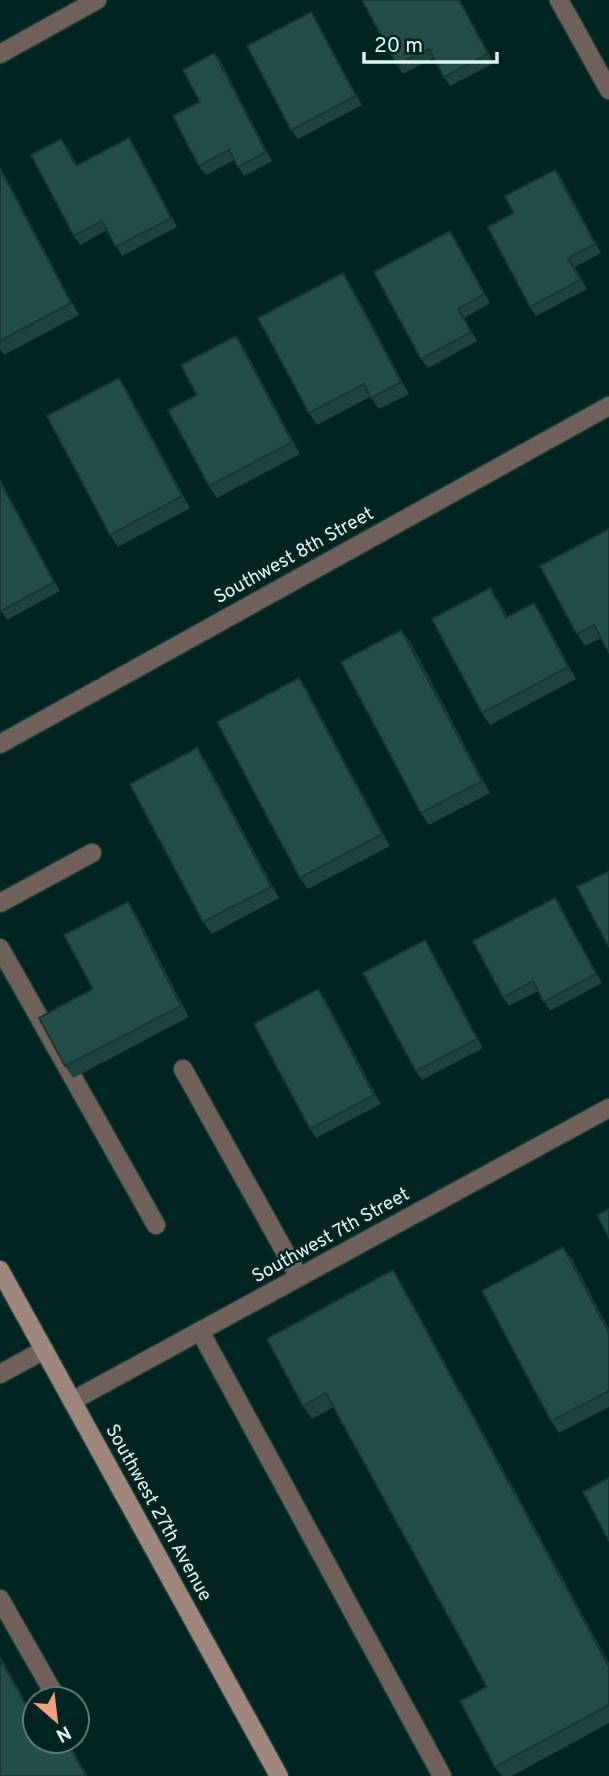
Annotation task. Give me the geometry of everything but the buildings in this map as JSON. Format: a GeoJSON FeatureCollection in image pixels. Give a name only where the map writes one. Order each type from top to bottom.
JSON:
{"type":"FeatureCollection","features":[{"type":"Feature","properties":{"kind":"street"},"geometry":{"type":"LineString","coordinates":[[0,54],[97,0]]}},
{"type":"Feature","properties":{"kind":"street"},"geometry":{"type":"LineString","coordinates":[[559,0],[609,90]]}},
{"type":"Feature","properties":{"kind":"street","name":"Southwest 8th Street"},"geometry":{"type":"LineString","coordinates":[[0,744],[609,406]]}},
{"type":"Feature","properties":{"kind":"street"},"geometry":{"type":"LineString","coordinates":[[0,904],[92,853]]}},
{"type":"Feature","properties":{"kind":"street"},"geometry":{"type":"LineString","coordinates":[[0,948],[156,1225]]}},
{"type":"Feature","properties":{"kind":"street"},"geometry":{"type":"LineString","coordinates":[[183,1069],[299,1277]]}},
{"type":"Feature","properties":{"kind":"street","name":"Southwest 7th Street"},"geometry":{"type":"LineString","coordinates":[[72,1401],[609,1108]]}},
{"type":"Feature","properties":{"kind":"street","name":"Southwest 27th Avenue"},"geometry":{"type":"LineString","coordinates":[[0,1270],[279,1776]]}},
{"type":"Feature","properties":{"kind":"street"},"geometry":{"type":"LineString","coordinates":[[200,1331],[442,1776]]}},
{"type":"Feature","properties":{"kind":"street"},"geometry":{"type":"LineString","coordinates":[[0,1374],[44,1350]]}},
{"type":"Feature","properties":{"kind":"street"},"geometry":{"type":"LineString","coordinates":[[0,1599],[49,1685]]}}]}
